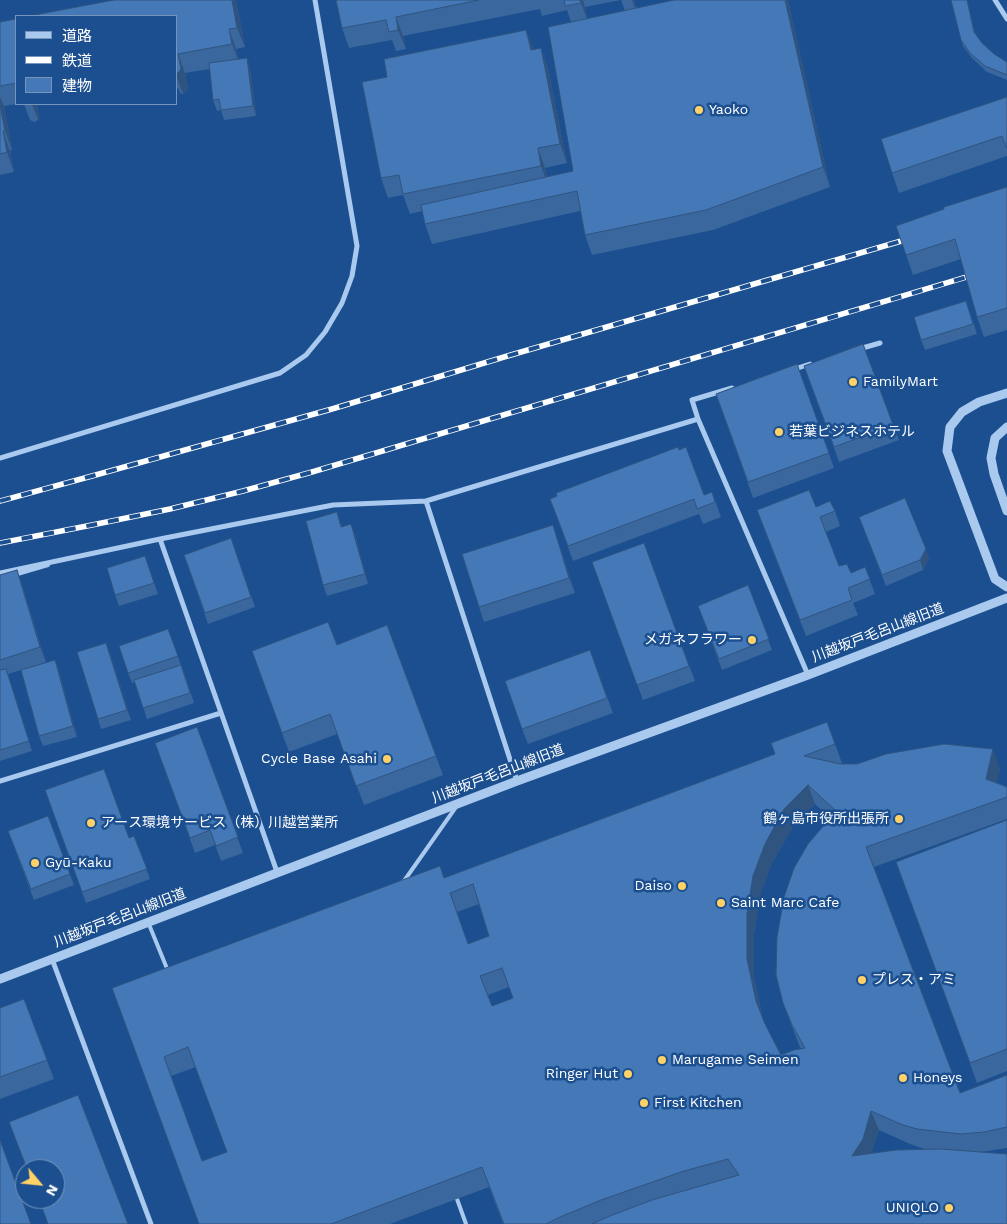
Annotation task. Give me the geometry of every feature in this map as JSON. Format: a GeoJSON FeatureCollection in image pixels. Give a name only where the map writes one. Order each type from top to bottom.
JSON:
{"type":"FeatureCollection","features":[{"type":"Feature","properties":{"kind":"street"},"geometry":{"type":"LineString","coordinates":[[0,458],[280,373],[306,355],[325,332],[342,303],[352,276],[357,246],[315,0]]}},
{"type":"Feature","properties":{"kind":"street"},"geometry":{"type":"LineString","coordinates":[[995,0],[1007,19]]}},
{"type":"Feature","properties":{"kind":"street"},"geometry":{"type":"LineString","coordinates":[[852,351],[880,343]]}},
{"type":"Feature","properties":{"kind":"street"},"geometry":{"type":"LineString","coordinates":[[786,372],[814,363]]}},
{"type":"Feature","properties":{"kind":"street"},"geometry":{"type":"LineString","coordinates":[[739,386],[692,400],[698,419],[808,675]]}},
{"type":"Feature","properties":{"kind":"street"},"geometry":{"type":"LineString","coordinates":[[1007,393],[979,402],[962,412],[950,427],[947,451],[995,579],[1007,587]]}},
{"type":"Feature","properties":{"kind":"street"},"geometry":{"type":"LineString","coordinates":[[0,573],[333,505],[426,501],[698,419]]}},
{"type":"Feature","properties":{"kind":"street"},"geometry":{"type":"LineString","coordinates":[[1007,427],[995,438],[991,458],[994,474],[1007,511]]}},
{"type":"Feature","properties":{"kind":"street"},"geometry":{"type":"LineString","coordinates":[[426,501],[516,781]]}},
{"type":"Feature","properties":{"kind":"street"},"geometry":{"type":"LineString","coordinates":[[160,539],[277,872]]}},
{"type":"Feature","properties":{"kind":"street","name":"川越坂戸毛呂山線旧道"},"geometry":{"type":"LineString","coordinates":[[0,979],[516,781],[808,675],[1007,598]]}},
{"type":"Feature","properties":{"kind":"street"},"geometry":{"type":"LineString","coordinates":[[0,781],[221,713]]}},
{"type":"Feature","properties":{"kind":"street"},"geometry":{"type":"LineString","coordinates":[[52,960],[151,1224]]}},
{"type":"Feature","properties":{"kind":"lane"},"geometry":{"type":"LineString","coordinates":[[9,576],[78,557]]}},
{"type":"Feature","properties":{"kind":"lane"},"geometry":{"type":"LineString","coordinates":[[395,884],[404,881],[459,803]]}},
{"type":"Feature","properties":{"kind":"lane"},"geometry":{"type":"LineString","coordinates":[[148,922],[171,979]]}},
{"type":"Feature","properties":{"kind":"lane"},"geometry":{"type":"LineString","coordinates":[[457,1199],[466,1224]]}},
{"type":"Feature","properties":{"kind":"building"},"geometry":{"type":"Polygon","coordinates":[[[114,0],[232,0],[237,28],[229,29],[232,44],[178,54],[178,15],[34,15],[114,0]]]}},
{"type":"Feature","properties":{"kind":"building"},"geometry":{"type":"Polygon","coordinates":[[[336,0],[479,0],[396,17],[398,30],[389,32],[386,20],[342,28],[336,0]]]}},
{"type":"Feature","properties":{"kind":"building"},"geometry":{"type":"Polygon","coordinates":[[[564,0],[580,0],[581,3],[565,6],[564,0]]]}},
{"type":"Feature","properties":{"kind":"building"},"geometry":{"type":"Polygon","coordinates":[[[674,0],[785,0],[823,167],[706,210],[585,235],[577,191],[425,224],[421,205],[573,171],[548,27],[674,0]]]}},
{"type":"Feature","properties":{"kind":"building"},"geometry":{"type":"Polygon","coordinates":[[[951,0],[967,0],[974,32],[994,54],[1007,62],[1007,75],[985,66],[970,53],[961,40],[951,0]]]}},
{"type":"Feature","properties":{"kind":"building"},"geometry":{"type":"Polygon","coordinates":[[[15,19],[15,83],[0,86],[0,22],[15,19]]]}},
{"type":"Feature","properties":{"kind":"building"},"geometry":{"type":"Polygon","coordinates":[[[526,30],[531,50],[541,48],[560,144],[538,148],[541,166],[403,194],[399,175],[381,178],[362,82],[387,77],[384,59],[526,30]]]}},
{"type":"Feature","properties":{"kind":"building"},"geometry":{"type":"Polygon","coordinates":[[[178,54],[181,68],[178,72],[178,54]]]}},
{"type":"Feature","properties":{"kind":"building"},"geometry":{"type":"Polygon","coordinates":[[[247,58],[253,106],[221,110],[219,99],[213,100],[209,63],[247,58]]]}},
{"type":"Feature","properties":{"kind":"building"},"geometry":{"type":"Polygon","coordinates":[[[1007,97],[1007,149],[1002,136],[892,173],[881,139],[1007,97]]]}},
{"type":"Feature","properties":{"kind":"building"},"geometry":{"type":"Polygon","coordinates":[[[0,105],[7,152],[0,154],[0,105]]]}},
{"type":"Feature","properties":{"kind":"building"},"geometry":{"type":"Polygon","coordinates":[[[1007,187],[1007,308],[977,317],[955,239],[906,255],[896,226],[944,209],[944,207],[1007,187]]]}},
{"type":"Feature","properties":{"kind":"building"},"geometry":{"type":"Polygon","coordinates":[[[966,301],[973,324],[921,340],[914,317],[966,301]]]}},
{"type":"Feature","properties":{"kind":"building"},"geometry":{"type":"Polygon","coordinates":[[[863,344],[893,425],[834,447],[804,366],[863,344]]]}},
{"type":"Feature","properties":{"kind":"building"},"geometry":{"type":"Polygon","coordinates":[[[797,364],[829,453],[748,482],[716,394],[797,364]]]}},
{"type":"Feature","properties":{"kind":"building"},"geometry":{"type":"Polygon","coordinates":[[[678,447],[679,450],[686,447],[704,495],[712,492],[715,502],[697,509],[694,499],[568,546],[550,499],[557,496],[556,493],[678,447]]]}},
{"type":"Feature","properties":{"kind":"building"},"geometry":{"type":"Polygon","coordinates":[[[809,490],[816,507],[830,501],[835,511],[820,517],[839,566],[847,564],[851,573],[865,567],[870,579],[848,588],[852,600],[800,620],[757,510],[809,490]]]}},
{"type":"Feature","properties":{"kind":"building"},"geometry":{"type":"Polygon","coordinates":[[[905,498],[926,549],[920,560],[882,575],[859,517],[905,498]]]}},
{"type":"Feature","properties":{"kind":"building"},"geometry":{"type":"Polygon","coordinates":[[[337,512],[341,527],[351,524],[365,574],[323,585],[306,521],[337,512]]]}},
{"type":"Feature","properties":{"kind":"building"},"geometry":{"type":"Polygon","coordinates":[[[553,525],[569,578],[479,607],[462,554],[553,525]]]}},
{"type":"Feature","properties":{"kind":"building"},"geometry":{"type":"Polygon","coordinates":[[[231,538],[251,597],[205,613],[184,555],[231,538]]]}},
{"type":"Feature","properties":{"kind":"building"},"geometry":{"type":"Polygon","coordinates":[[[644,543],[689,666],[637,685],[592,562],[644,543]]]}},
{"type":"Feature","properties":{"kind":"building"},"geometry":{"type":"Polygon","coordinates":[[[145,556],[154,583],[115,595],[107,568],[145,556]]]}},
{"type":"Feature","properties":{"kind":"building"},"geometry":{"type":"Polygon","coordinates":[[[17,570],[40,647],[0,660],[0,575],[17,570]]]}},
{"type":"Feature","properties":{"kind":"building"},"geometry":{"type":"Polygon","coordinates":[[[748,585],[769,639],[719,659],[698,606],[748,585]]]}},
{"type":"Feature","properties":{"kind":"building"},"geometry":{"type":"Polygon","coordinates":[[[328,622],[337,645],[387,625],[436,756],[356,786],[330,714],[282,733],[252,651],[328,622]]]}},
{"type":"Feature","properties":{"kind":"building"},"geometry":{"type":"Polygon","coordinates":[[[168,629],[178,656],[128,673],[119,646],[168,629]]]}},
{"type":"Feature","properties":{"kind":"building"},"geometry":{"type":"Polygon","coordinates":[[[106,643],[127,710],[98,719],[77,652],[106,643]]]}},
{"type":"Feature","properties":{"kind":"building"},"geometry":{"type":"Polygon","coordinates":[[[590,650],[607,698],[522,729],[505,681],[590,650]]]}},
{"type":"Feature","properties":{"kind":"building"},"geometry":{"type":"Polygon","coordinates":[[[55,660],[73,726],[39,736],[21,670],[55,660]]]}},
{"type":"Feature","properties":{"kind":"building"},"geometry":{"type":"Polygon","coordinates":[[[181,665],[190,693],[143,708],[134,680],[181,665]]]}},
{"type":"Feature","properties":{"kind":"building"},"geometry":{"type":"Polygon","coordinates":[[[6,669],[29,741],[0,750],[0,670],[6,669]]]}},
{"type":"Feature","properties":{"kind":"building"},"geometry":{"type":"Polygon","coordinates":[[[827,722],[835,744],[804,756],[840,764],[857,764],[886,754],[944,744],[993,749],[986,779],[1007,787],[1007,797],[866,847],[960,1093],[1007,1075],[1007,1127],[961,1134],[917,1129],[871,1111],[863,1139],[852,1156],[896,1150],[941,1149],[1007,1154],[1007,1224],[592,1224],[652,1200],[739,1175],[728,1159],[684,1171],[601,1200],[546,1224],[504,1224],[482,1167],[331,1224],[199,1224],[112,988],[440,866],[444,878],[775,754],[771,743],[827,722]],[[808,785],[784,809],[765,844],[753,876],[747,914],[747,959],[756,1001],[781,1055],[805,1048],[792,1025],[783,1003],[776,975],[777,937],[784,897],[794,868],[808,844],[836,811],[808,785]],[[473,884],[450,893],[468,944],[489,936],[473,884]],[[502,968],[480,976],[492,1006],[513,998],[502,968]],[[188,1047],[164,1057],[202,1161],[227,1152],[188,1047]]]}},
{"type":"Feature","properties":{"kind":"building"},"geometry":{"type":"Polygon","coordinates":[[[197,727],[238,837],[216,846],[210,830],[190,838],[155,743],[197,727]]]}},
{"type":"Feature","properties":{"kind":"building","name":"アース環境サービス（株）川越営業所"},"geometry":{"type":"Polygon","coordinates":[[[104,769],[129,838],[134,836],[147,869],[82,892],[45,790],[104,769]]]}},
{"type":"Feature","properties":{"kind":"building"},"geometry":{"type":"Polygon","coordinates":[[[48,816],[70,874],[31,889],[8,831],[48,816]]]}},
{"type":"Feature","properties":{"kind":"building"},"geometry":{"type":"Polygon","coordinates":[[[1007,820],[1007,1049],[970,1063],[896,862],[1007,820]]]}},
{"type":"Feature","properties":{"kind":"building"},"geometry":{"type":"Polygon","coordinates":[[[24,999],[47,1060],[0,1077],[0,1008],[24,999]]]}},
{"type":"Feature","properties":{"kind":"building"},"geometry":{"type":"Polygon","coordinates":[[[78,1095],[128,1224],[48,1224],[43,1209],[65,1209],[65,1159],[23,1159],[9,1122],[78,1095]]]}},
{"type":"Feature","properties":{"kind":"building"},"geometry":{"type":"Polygon","coordinates":[[[0,1140],[15,1181],[15,1209],[25,1209],[31,1224],[0,1224],[0,1140]]]}},
{"type":"Feature","properties":{"kind":"railway"},"geometry":{"type":"LineString","coordinates":[[0,501],[332,409],[915,237]]}},
{"type":"Feature","properties":{"kind":"railway"},"geometry":{"type":"LineString","coordinates":[[0,543],[170,509],[312,472],[1007,265]]}},
{"type":"Feature","properties":{"kind":"place","name":"Yaoko"},"geometry":{"type":"Point","coordinates":[699,110]}},
{"type":"Feature","properties":{"kind":"place","name":"FamilyMart"},"geometry":{"type":"Point","coordinates":[853,382]}},
{"type":"Feature","properties":{"kind":"place","name":"若葉ビジネスホテル"},"geometry":{"type":"Point","coordinates":[779,432]}},
{"type":"Feature","properties":{"kind":"place","name":"メガネフラワー"},"geometry":{"type":"Point","coordinates":[752,640]}},
{"type":"Feature","properties":{"kind":"place","name":"Cycle Base Asahi"},"geometry":{"type":"Point","coordinates":[387,759]}},
{"type":"Feature","properties":{"kind":"place","name":"鶴ヶ島市役所出張所"},"geometry":{"type":"Point","coordinates":[899,819]}},
{"type":"Feature","properties":{"kind":"place","name":"アース環境サービス（株）川越営業所"},"geometry":{"type":"Point","coordinates":[91,823]}},
{"type":"Feature","properties":{"kind":"place","name":"Gyū-Kaku"},"geometry":{"type":"Point","coordinates":[35,863]}},
{"type":"Feature","properties":{"kind":"place","name":"Daiso"},"geometry":{"type":"Point","coordinates":[682,886]}},
{"type":"Feature","properties":{"kind":"place","name":"Saint Marc Cafe"},"geometry":{"type":"Point","coordinates":[721,903]}},
{"type":"Feature","properties":{"kind":"place","name":"プレス・アミ"},"geometry":{"type":"Point","coordinates":[862,980]}},
{"type":"Feature","properties":{"kind":"place","name":"Marugame Seimen"},"geometry":{"type":"Point","coordinates":[662,1060]}},
{"type":"Feature","properties":{"kind":"place","name":"Ringer Hut"},"geometry":{"type":"Point","coordinates":[628,1074]}},
{"type":"Feature","properties":{"kind":"place","name":"Honeys"},"geometry":{"type":"Point","coordinates":[903,1078]}},
{"type":"Feature","properties":{"kind":"place","name":"First Kitchen"},"geometry":{"type":"Point","coordinates":[644,1103]}},
{"type":"Feature","properties":{"kind":"place","name":"UNIQLO"},"geometry":{"type":"Point","coordinates":[949,1208]}}]}
